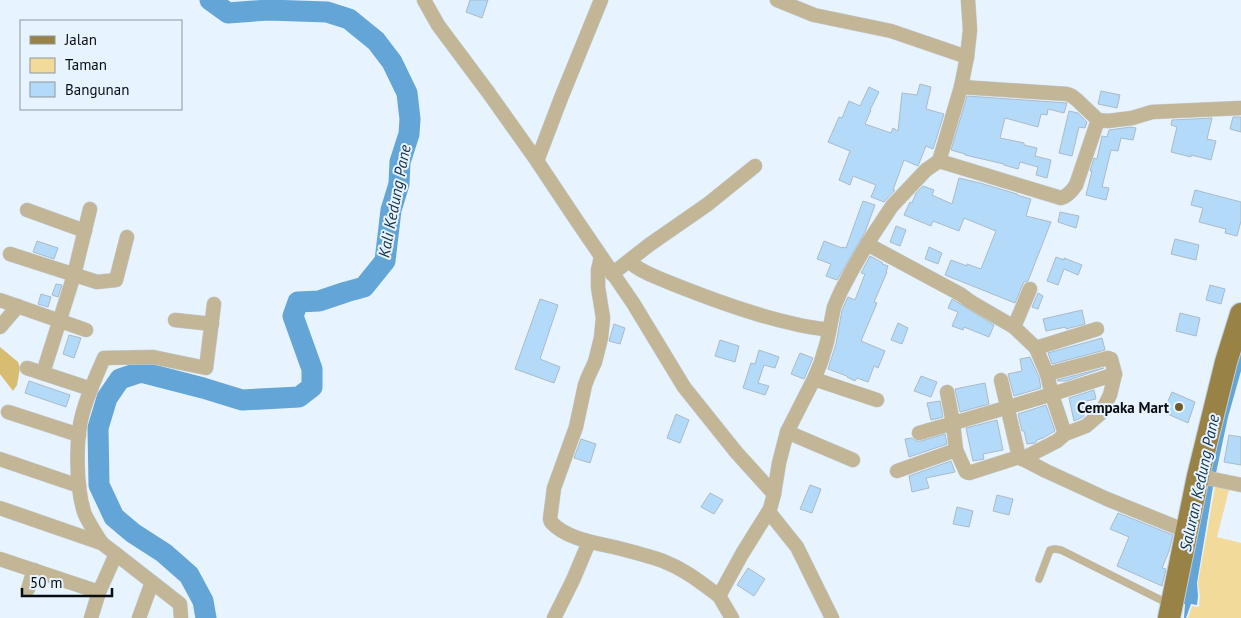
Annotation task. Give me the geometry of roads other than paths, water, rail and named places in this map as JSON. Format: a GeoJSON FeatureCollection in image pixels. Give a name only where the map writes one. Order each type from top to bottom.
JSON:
{"type":"FeatureCollection","features":[{"type":"Feature","properties":{"kind":"main road"},"geometry":{"type":"LineString","coordinates":[[1171,612],[1186,531],[1207,477],[1226,362],[1240,326]]}},
{"type":"Feature","properties":{"kind":"street"},"geometry":{"type":"LineString","coordinates":[[424,0],[438,25],[538,161],[633,302],[684,387],[736,452],[772,503],[797,547],[832,618]]}},
{"type":"Feature","properties":{"kind":"street"},"geometry":{"type":"LineString","coordinates":[[538,161],[561,98],[601,0]]}},
{"type":"Feature","properties":{"kind":"street"},"geometry":{"type":"LineString","coordinates":[[777,0],[814,15],[891,31],[967,57]]}},
{"type":"Feature","properties":{"kind":"street"},"geometry":{"type":"LineString","coordinates":[[719,596],[772,503],[787,432],[814,380],[821,362],[834,307],[841,291],[867,244],[892,206],[926,170],[938,161],[961,87],[967,57],[970,30],[968,0]]}},
{"type":"Feature","properties":{"kind":"street"},"geometry":{"type":"LineString","coordinates":[[961,87],[1067,94],[1077,100],[1098,120],[1108,121],[1132,118],[1152,112],[1241,108]]}},
{"type":"Feature","properties":{"kind":"street"},"geometry":{"type":"LineString","coordinates":[[938,161],[1061,198],[1076,185],[1098,120]]}},
{"type":"Feature","properties":{"kind":"street"},"geometry":{"type":"LineString","coordinates":[[732,618],[719,596],[690,574],[662,561],[619,548],[589,542],[564,532],[552,524],[550,519],[554,488],[576,428],[588,377],[595,362],[601,338],[603,318],[598,286],[598,270],[629,261],[708,204],[755,166]]}},
{"type":"Feature","properties":{"kind":"street"},"geometry":{"type":"LineString","coordinates":[[43,373],[74,275],[90,209]]}},
{"type":"Feature","properties":{"kind":"street"},"geometry":{"type":"LineString","coordinates":[[27,210],[84,231]]}},
{"type":"Feature","properties":{"kind":"street"},"geometry":{"type":"LineString","coordinates":[[10,254],[97,282],[116,280],[127,237]]}},
{"type":"Feature","properties":{"kind":"street"},"geometry":{"type":"LineString","coordinates":[[867,244],[960,294],[1014,327],[1036,348],[1047,374],[1065,434]]}},
{"type":"Feature","properties":{"kind":"street"},"geometry":{"type":"LineString","coordinates":[[629,261],[636,267],[655,276],[714,300],[796,325],[829,330]]}},
{"type":"Feature","properties":{"kind":"street"},"geometry":{"type":"LineString","coordinates":[[1014,327],[1030,289]]}},
{"type":"Feature","properties":{"kind":"street"},"geometry":{"type":"LineString","coordinates":[[0,300],[86,330]]}},
{"type":"Feature","properties":{"kind":"street"},"geometry":{"type":"LineString","coordinates":[[102,543],[84,513],[79,486],[78,460],[82,414],[105,351],[153,357],[206,368],[214,304]]}},
{"type":"Feature","properties":{"kind":"street"},"geometry":{"type":"LineString","coordinates":[[0,327],[18,306]]}},
{"type":"Feature","properties":{"kind":"street"},"geometry":{"type":"LineString","coordinates":[[175,320],[212,324]]}},
{"type":"Feature","properties":{"kind":"street"},"geometry":{"type":"LineString","coordinates":[[1036,348],[1097,329]]}},
{"type":"Feature","properties":{"kind":"street"},"geometry":{"type":"LineString","coordinates":[[947,392],[956,450],[964,469],[969,473],[1021,458],[1057,441],[1065,434],[1086,426],[1101,413],[1110,395],[1114,374],[1111,360],[1108,358],[1047,374]]}},
{"type":"Feature","properties":{"kind":"street"},"geometry":{"type":"LineString","coordinates":[[27,368],[91,389]]}},
{"type":"Feature","properties":{"kind":"street"},"geometry":{"type":"LineString","coordinates":[[919,433],[1052,395],[1114,374]]}},
{"type":"Feature","properties":{"kind":"street"},"geometry":{"type":"LineString","coordinates":[[814,380],[877,400]]}},
{"type":"Feature","properties":{"kind":"street"},"geometry":{"type":"LineString","coordinates":[[1001,380],[1021,458],[1107,499],[1186,531]]}},
{"type":"Feature","properties":{"kind":"street"},"geometry":{"type":"LineString","coordinates":[[8,412],[79,435]]}},
{"type":"Feature","properties":{"kind":"street"},"geometry":{"type":"LineString","coordinates":[[787,432],[853,460]]}},
{"type":"Feature","properties":{"kind":"street"},"geometry":{"type":"LineString","coordinates":[[897,471],[956,450]]}},
{"type":"Feature","properties":{"kind":"street"},"geometry":{"type":"LineString","coordinates":[[0,459],[79,486]]}},
{"type":"Feature","properties":{"kind":"street"},"geometry":{"type":"LineString","coordinates":[[1207,477],[1241,484]]}},
{"type":"Feature","properties":{"kind":"street"},"geometry":{"type":"LineString","coordinates":[[0,508],[102,543],[180,604],[181,618]]}},
{"type":"Feature","properties":{"kind":"street"},"geometry":{"type":"LineString","coordinates":[[554,618],[589,542]]}},
{"type":"Feature","properties":{"kind":"street"},"geometry":{"type":"LineString","coordinates":[[91,618],[99,592],[116,554]]}},
{"type":"Feature","properties":{"kind":"street"},"geometry":{"type":"LineString","coordinates":[[0,559],[99,592]]}},
{"type":"Feature","properties":{"kind":"street"},"geometry":{"type":"LineString","coordinates":[[28,589],[34,570]]}},
{"type":"Feature","properties":{"kind":"street"},"geometry":{"type":"LineString","coordinates":[[138,618],[152,582]]}},
{"type":"Feature","properties":{"kind":"lane"},"geometry":{"type":"LineString","coordinates":[[1039,579],[1050,550],[1061,550],[1171,612]]}},
{"type":"Feature","properties":{"kind":"water"},"geometry":{"type":"Polygon","coordinates":[[[1241,336],[1241,371],[1228,417],[1213,487],[1197,583],[1197,605],[1191,604],[1186,618],[1184,618],[1185,604],[1180,603],[1204,485],[1241,336]]]}},
{"type":"Feature","properties":{"kind":"waterway","name":"Kali Kedung Pane"},"geometry":{"type":"LineString","coordinates":[[206,618],[203,601],[189,575],[164,553],[133,533],[114,517],[99,485],[98,428],[107,398],[120,379],[141,372],[242,400],[299,397],[312,387],[312,369],[293,316],[298,302],[319,301],[364,287],[385,261],[391,210],[399,184],[400,162],[409,134],[410,119],[407,93],[392,62],[376,41],[349,19],[327,12],[268,10],[228,13],[210,0]]}},
{"type":"Feature","properties":{"kind":"place","name":"Cempaka Mart"},"geometry":{"type":"Point","coordinates":[1179,407]}},
{"type":"Feature","properties":{"kind":"water label","name":"Saluran Kedung Pane"},"geometry":{"type":"Point","coordinates":[1199,483]}}]}
